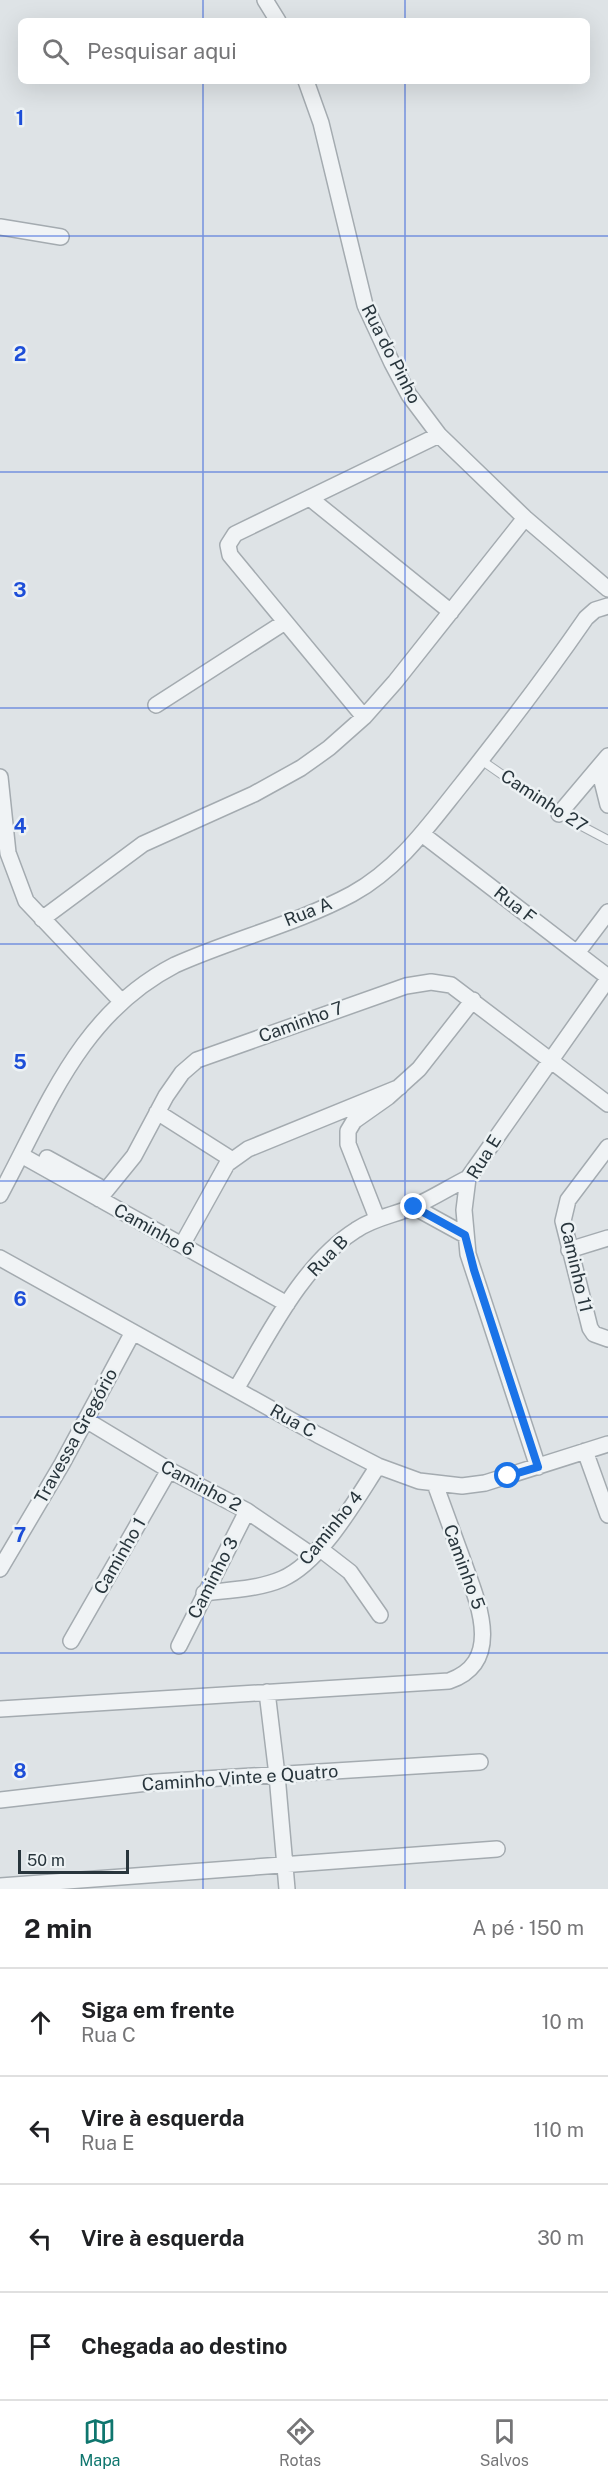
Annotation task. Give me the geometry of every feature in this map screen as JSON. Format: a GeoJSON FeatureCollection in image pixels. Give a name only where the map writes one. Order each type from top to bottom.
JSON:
{"type":"FeatureCollection","features":[{"type":"Feature","properties":{"kind":"street"},"geometry":{"type":"LineString","coordinates":[[265,0],[276,18]]}},
{"type":"Feature","properties":{"kind":"street","name":"Rua do Pinho"},"geometry":{"type":"LineString","coordinates":[[307,84],[321,123],[365,305],[410,395],[439,435],[525,518],[608,589]]}},
{"type":"Feature","properties":{"kind":"street"},"geometry":{"type":"LineString","coordinates":[[0,227],[61,237]]}},
{"type":"Feature","properties":{"kind":"street"},"geometry":{"type":"LineString","coordinates":[[364,717],[231,555],[228,545],[235,534],[439,435]]}},
{"type":"Feature","properties":{"kind":"street"},"geometry":{"type":"LineString","coordinates":[[311,499],[451,612]]}},
{"type":"Feature","properties":{"kind":"street"},"geometry":{"type":"LineString","coordinates":[[42,919],[143,844],[254,794],[301,768],[329,748],[364,717],[525,518]]}},
{"type":"Feature","properties":{"kind":"street","name":"Rua A"},"geometry":{"type":"LineString","coordinates":[[0,1195],[74,1058],[99,1023],[121,1001],[153,976],[175,965],[352,894],[392,866],[422,834],[481,760],[542,682],[586,618],[595,610],[608,606]]}},
{"type":"Feature","properties":{"kind":"street"},"geometry":{"type":"LineString","coordinates":[[156,705],[285,622]]}},
{"type":"Feature","properties":{"kind":"street"},"geometry":{"type":"LineString","coordinates":[[559,814],[605,760]]}},
{"type":"Feature","properties":{"kind":"street"},"geometry":{"type":"LineString","coordinates":[[605,760],[602,781],[608,805]]}},
{"type":"Feature","properties":{"kind":"street"},"geometry":{"type":"LineString","coordinates":[[0,777],[8,853],[26,901],[121,1001]]}},
{"type":"Feature","properties":{"kind":"street","name":"Rua F"},"geometry":{"type":"LineString","coordinates":[[422,834],[608,978]]}},
{"type":"Feature","properties":{"kind":"street"},"geometry":{"type":"LineString","coordinates":[[577,953],[608,912]]}},
{"type":"Feature","properties":{"kind":"street","name":"Rua E"},"geometry":{"type":"LineString","coordinates":[[538,1467],[474,1270],[465,1235],[464,1210],[468,1178],[608,978]]}},
{"type":"Feature","properties":{"kind":"street","name":"Caminho 7"},"geometry":{"type":"LineString","coordinates":[[102,1195],[129,1163],[157,1112],[182,1073],[190,1065],[300,1022],[420,983],[441,982],[451,985],[608,1104]]}},
{"type":"Feature","properties":{"kind":"street"},"geometry":{"type":"LineString","coordinates":[[377,1218],[348,1144],[348,1131],[358,1116],[400,1087],[433,1053],[473,1000]]}},
{"type":"Feature","properties":{"kind":"street"},"geometry":{"type":"LineString","coordinates":[[182,1245],[231,1159],[248,1149],[400,1087]]}},
{"type":"Feature","properties":{"kind":"street"},"geometry":{"type":"LineString","coordinates":[[157,1112],[231,1159]]}},
{"type":"Feature","properties":{"kind":"street","name":"Caminho 11"},"geometry":{"type":"LineString","coordinates":[[608,1147],[568,1200],[563,1221],[568,1250],[590,1328],[594,1334],[608,1339]]}},
{"type":"Feature","properties":{"kind":"street","name":"Caminho 6"},"geometry":{"type":"LineString","coordinates":[[24,1151],[102,1195],[182,1245],[287,1304]]}},
{"type":"Feature","properties":{"kind":"street","name":"Rua B"},"geometry":{"type":"LineString","coordinates":[[236,1389],[287,1304],[329,1250],[356,1229],[377,1218],[414,1207],[468,1178]]}},
{"type":"Feature","properties":{"kind":"street"},"geometry":{"type":"LineString","coordinates":[[414,1207],[465,1235]]}},
{"type":"Feature","properties":{"kind":"street"},"geometry":{"type":"LineString","coordinates":[[568,1250],[608,1238]]}},
{"type":"Feature","properties":{"kind":"street","name":"Rua C"},"geometry":{"type":"LineString","coordinates":[[0,1258],[378,1466],[408,1478],[435,1484],[462,1486],[485,1483],[608,1444]]}},
{"type":"Feature","properties":{"kind":"street","name":"Travessa Gregório"},"geometry":{"type":"LineString","coordinates":[[0,1569],[86,1420],[133,1332]]}},
{"type":"Feature","properties":{"kind":"street","name":"Caminho 2"},"geometry":{"type":"LineString","coordinates":[[86,1420],[169,1470],[247,1511],[350,1572],[380,1615]]}},
{"type":"Feature","properties":{"kind":"street"},"geometry":{"type":"LineString","coordinates":[[585,1451],[608,1515]]}},
{"type":"Feature","properties":{"kind":"street","name":"Caminho 4"},"geometry":{"type":"LineString","coordinates":[[204,1593],[274,1582],[292,1574],[316,1552],[378,1466]]}},
{"type":"Feature","properties":{"kind":"street","name":"Caminho 1"},"geometry":{"type":"LineString","coordinates":[[71,1641],[169,1470]]}},
{"type":"Feature","properties":{"kind":"street","name":"Caminho 5"},"geometry":{"type":"LineString","coordinates":[[267,1692],[448,1681],[469,1671],[480,1651],[482,1613],[435,1484]]}},
{"type":"Feature","properties":{"kind":"street","name":"Caminho 3"},"geometry":{"type":"LineString","coordinates":[[179,1646],[247,1511]]}},
{"type":"Feature","properties":{"kind":"street"},"geometry":{"type":"LineString","coordinates":[[0,1709],[267,1692],[287,1889]]}},
{"type":"Feature","properties":{"kind":"street","name":"Caminho Vinte e Quatro"},"geometry":{"type":"LineString","coordinates":[[0,1800],[156,1782],[480,1762]]}},
{"type":"Feature","properties":{"kind":"street"},"geometry":{"type":"LineString","coordinates":[[0,1886],[49,1886],[285,1864],[497,1849]]}},
{"type":"Feature","properties":{"kind":"lane","name":"Caminho 27"},"geometry":{"type":"LineString","coordinates":[[481,760],[559,814],[608,840]]}},
{"type":"Feature","properties":{"kind":"route"},"geometry":{"type":"LineString","coordinates":[[414,1207],[465,1235],[468,1254],[538,1467],[508,1476]]}}]}
